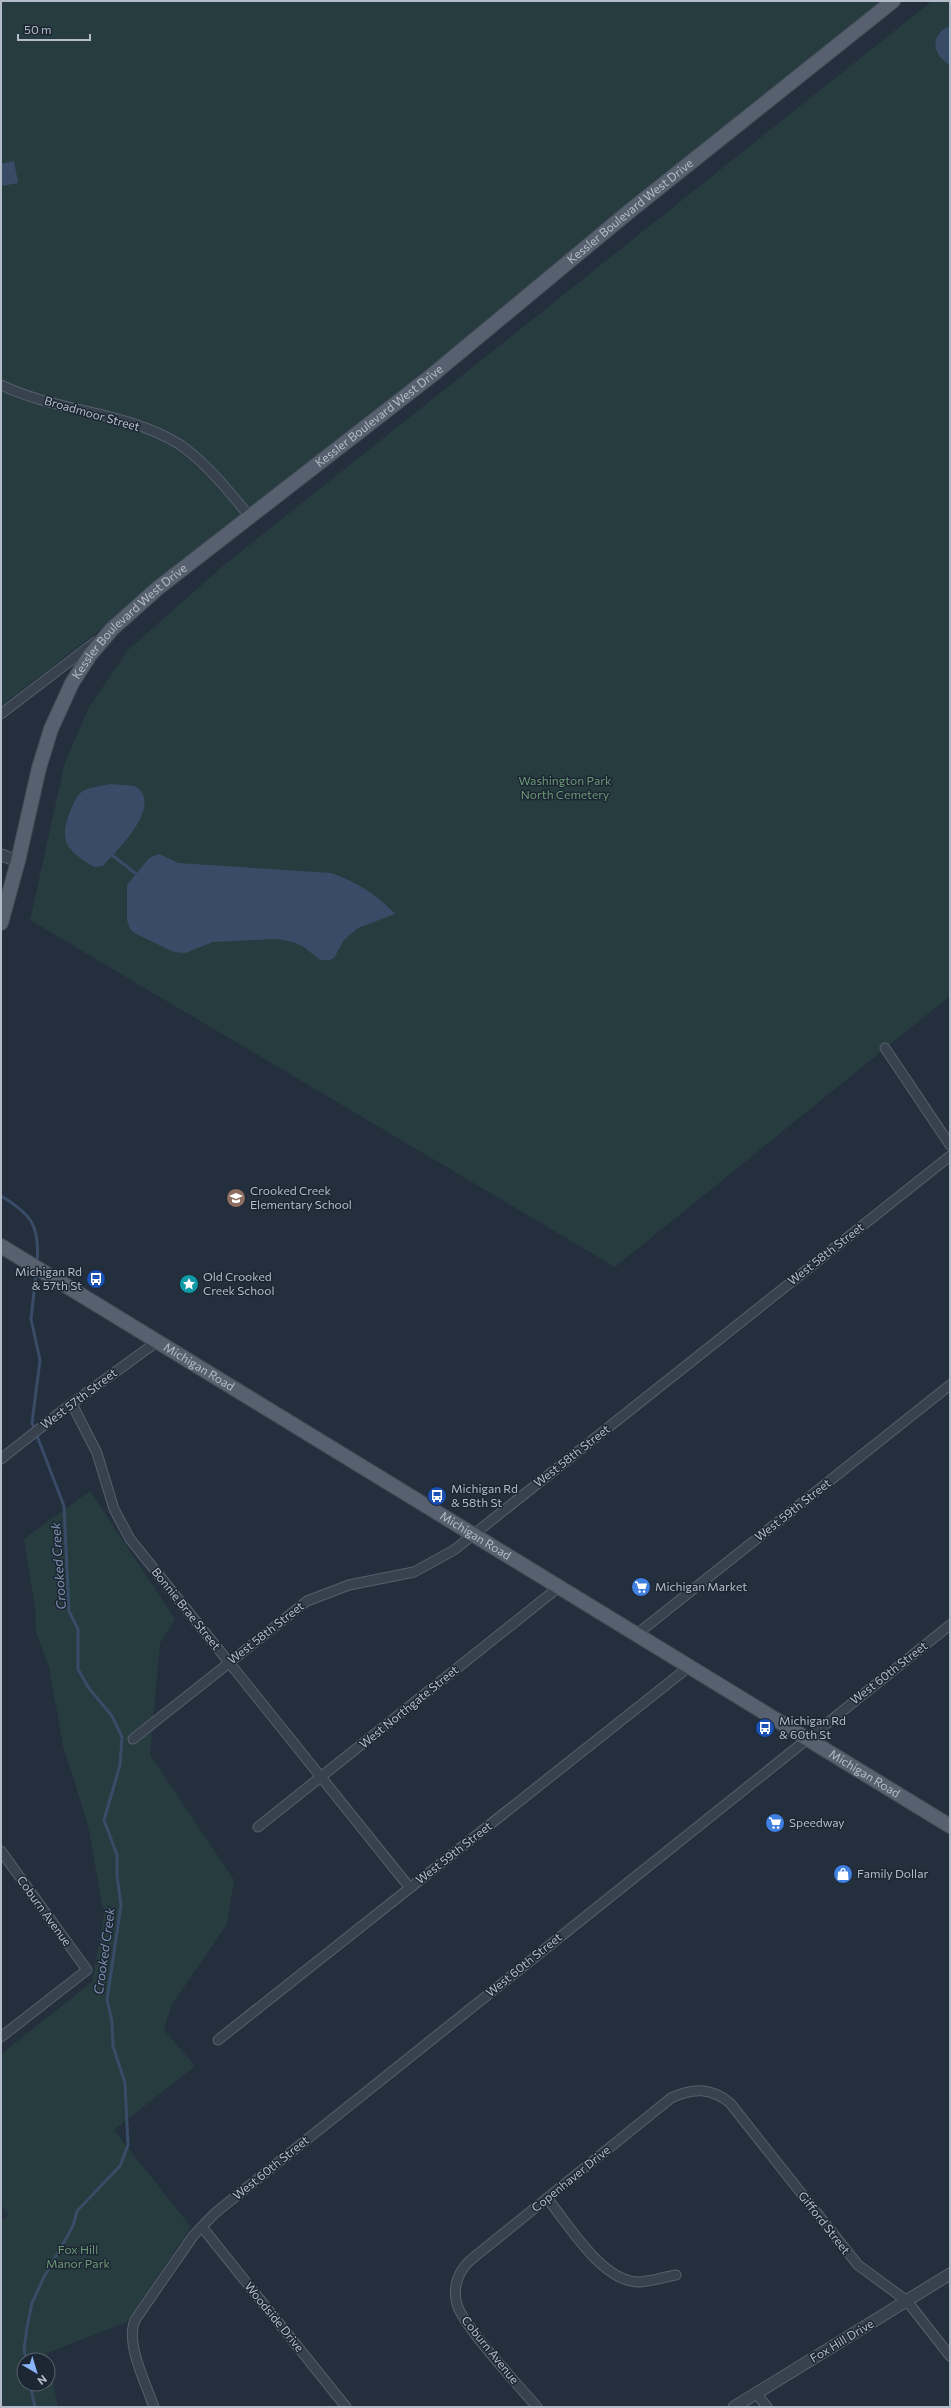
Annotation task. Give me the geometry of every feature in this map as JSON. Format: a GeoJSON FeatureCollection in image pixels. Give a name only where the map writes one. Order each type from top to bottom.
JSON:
{"type":"FeatureCollection","features":[{"type":"Feature","properties":{"kind":"main road","name":"Kessler Boulevard West Drive"},"geometry":{"type":"LineString","coordinates":[[1,923],[18,861],[39,768],[51,729],[72,683],[90,655],[112,629],[158,588],[431,376],[631,210],[893,1]]}},
{"type":"Feature","properties":{"kind":"main road","name":"Michigan Road"},"geometry":{"type":"LineString","coordinates":[[6,1249],[950,1826]]}},
{"type":"Feature","properties":{"kind":"street","name":"Broadmoor Street"},"geometry":{"type":"LineString","coordinates":[[1,385],[21,395],[132,423],[179,444],[224,484],[249,516]]}},
{"type":"Feature","properties":{"kind":"street"},"geometry":{"type":"LineString","coordinates":[[1,714],[112,629]]}},
{"type":"Feature","properties":{"kind":"street"},"geometry":{"type":"LineString","coordinates":[[1,855],[18,861]]}},
{"type":"Feature","properties":{"kind":"street"},"geometry":{"type":"LineString","coordinates":[[885,1048],[950,1145]]}},
{"type":"Feature","properties":{"kind":"street","name":"West 58th Street"},"geometry":{"type":"LineString","coordinates":[[133,1739],[299,1606],[315,1597],[349,1585],[414,1572],[443,1557],[950,1156]]}},
{"type":"Feature","properties":{"kind":"street","name":"West 57th Street"},"geometry":{"type":"LineString","coordinates":[[1,1459],[63,1410],[158,1341]]}},
{"type":"Feature","properties":{"kind":"street","name":"West 59th Street"},"geometry":{"type":"LineString","coordinates":[[636,1634],[950,1385]]}},
{"type":"Feature","properties":{"kind":"street","name":"Bonnie Brae Street"},"geometry":{"type":"LineString","coordinates":[[72,1404],[86,1428],[99,1458],[113,1506],[122,1526],[410,1888]]}},
{"type":"Feature","properties":{"kind":"street","name":"West Northgate Street"},"geometry":{"type":"LineString","coordinates":[[258,1828],[559,1587]]}},
{"type":"Feature","properties":{"kind":"street","name":"West 60th Street"},"geometry":{"type":"LineString","coordinates":[[154,2407],[134,2348],[132,2336],[135,2320],[202,2227],[215,2213],[950,1625]]}},
{"type":"Feature","properties":{"kind":"street","name":"West 59th Street"},"geometry":{"type":"LineString","coordinates":[[218,2040],[690,1666]]}},
{"type":"Feature","properties":{"kind":"street","name":"Coburn Avenue"},"geometry":{"type":"LineString","coordinates":[[1,1851],[87,1970],[1,2037]]}},
{"type":"Feature","properties":{"kind":"street","name":"Copenhaver Drive"},"geometry":{"type":"LineString","coordinates":[[455,2287],[466,2264],[671,2098],[690,2090],[702,2090]]}},
{"type":"Feature","properties":{"kind":"street","name":"Gifford Street"},"geometry":{"type":"LineString","coordinates":[[702,2090],[717,2094],[730,2103],[858,2265],[907,2301],[950,2356]]}},
{"type":"Feature","properties":{"kind":"street"},"geometry":{"type":"LineString","coordinates":[[547,2198],[600,2265],[610,2273],[621,2279],[636,2282],[676,2275]]}},
{"type":"Feature","properties":{"kind":"street","name":"Woodside Drive"},"geometry":{"type":"LineString","coordinates":[[202,2227],[346,2407]]}},
{"type":"Feature","properties":{"kind":"street","name":"Fox Hill Drive"},"geometry":{"type":"LineString","coordinates":[[734,2407],[950,2274]]}},
{"type":"Feature","properties":{"kind":"street","name":"Coburn Avenue"},"geometry":{"type":"LineString","coordinates":[[455,2287],[456,2304],[463,2318],[537,2407]]}},
{"type":"Feature","properties":{"kind":"street"},"geometry":{"type":"LineString","coordinates":[[756,2393],[767,2407]]}},
{"type":"Feature","properties":{"kind":"green space"},"geometry":{"type":"Polygon","coordinates":[[[1,1],[893,1],[431,376],[1,706],[1,1]]]}},
{"type":"Feature","properties":{"kind":"green space","name":"Washington Park North Cemetery"},"geometry":{"type":"Polygon","coordinates":[[[932,1],[950,1],[950,996],[615,1267],[30,920],[65,762],[89,707],[128,650],[223,566],[932,1]]]}},
{"type":"Feature","properties":{"kind":"green space","name":"Fox Hill Manor Park"},"geometry":{"type":"Polygon","coordinates":[[[90,1491],[175,1619],[160,1643],[150,1755],[234,1880],[227,1924],[171,2006],[164,2030],[195,2066],[114,2130],[191,2227],[127,2322],[50,2352],[16,2352],[16,2392],[55,2392],[58,2407],[1,2407],[1,2221],[9,2215],[1,2205],[1,2054],[92,1982],[104,1916],[88,1825],[63,1746],[49,1667],[36,1632],[35,1608],[24,1539],[90,1491]]]}},
{"type":"Feature","properties":{"kind":"water"},"geometry":{"type":"Polygon","coordinates":[[[950,26],[950,65],[939,56],[935,45],[939,34],[950,26]]]}},
{"type":"Feature","properties":{"kind":"water"},"geometry":{"type":"Polygon","coordinates":[[[14,161],[18,183],[1,186],[1,164],[14,161]]]}},
{"type":"Feature","properties":{"kind":"water"},"geometry":{"type":"Polygon","coordinates":[[[110,784],[135,786],[143,794],[145,804],[142,815],[136,827],[127,839],[103,866],[94,867],[71,850],[65,837],[65,829],[71,809],[76,799],[83,791],[89,788],[110,784]]]}},
{"type":"Feature","properties":{"kind":"water"},"geometry":{"type":"Polygon","coordinates":[[[159,854],[178,863],[331,873],[366,889],[381,900],[395,914],[358,928],[344,940],[334,958],[330,960],[320,960],[304,947],[293,942],[277,939],[213,942],[185,953],[174,952],[136,934],[130,929],[127,920],[127,885],[149,858],[159,854]]]}},
{"type":"Feature","properties":{"kind":"waterway"},"geometry":{"type":"LineString","coordinates":[[112,855],[135,873]]}},
{"type":"Feature","properties":{"kind":"waterway","name":"Crooked Creek"},"geometry":{"type":"LineString","coordinates":[[1,1196],[21,1209],[32,1223],[37,1240],[37,1264]]}},
{"type":"Feature","properties":{"kind":"waterway","name":"Crooked Creek"},"geometry":{"type":"LineString","coordinates":[[24,2352],[27,2327],[32,2303],[43,2279],[73,2226],[77,2211],[120,2166],[128,2145],[125,2083],[113,2046],[112,2021],[107,2000],[121,1905],[117,1876],[117,1855],[104,1820],[120,1765],[122,1737],[112,1716],[88,1687],[78,1669],[78,1629],[69,1611],[64,1506],[32,1423],[40,1360],[31,1319],[36,1273]]}},
{"type":"Feature","properties":{"kind":"waterway","name":"Crooked Creek"},"geometry":{"type":"LineString","coordinates":[[32,2392],[35,2407]]}},
{"type":"Feature","properties":{"kind":"place","name":"Crooked Creek Elementary School"},"geometry":{"type":"Point","coordinates":[236,1198]}},
{"type":"Feature","properties":{"kind":"place","name":"Michigan Rd & 57th St"},"geometry":{"type":"Point","coordinates":[96,1279]}},
{"type":"Feature","properties":{"kind":"place","name":"Old Crooked Creek School"},"geometry":{"type":"Point","coordinates":[189,1284]}},
{"type":"Feature","properties":{"kind":"place","name":"Michigan Rd & 58th St"},"geometry":{"type":"Point","coordinates":[437,1496]}},
{"type":"Feature","properties":{"kind":"place","name":"Michigan Market"},"geometry":{"type":"Point","coordinates":[641,1587]}},
{"type":"Feature","properties":{"kind":"place","name":"Michigan Rd & 60th St"},"geometry":{"type":"Point","coordinates":[765,1728]}},
{"type":"Feature","properties":{"kind":"place","name":"Speedway"},"geometry":{"type":"Point","coordinates":[775,1823]}},
{"type":"Feature","properties":{"kind":"place","name":"Family Dollar"},"geometry":{"type":"Point","coordinates":[843,1874]}}]}
